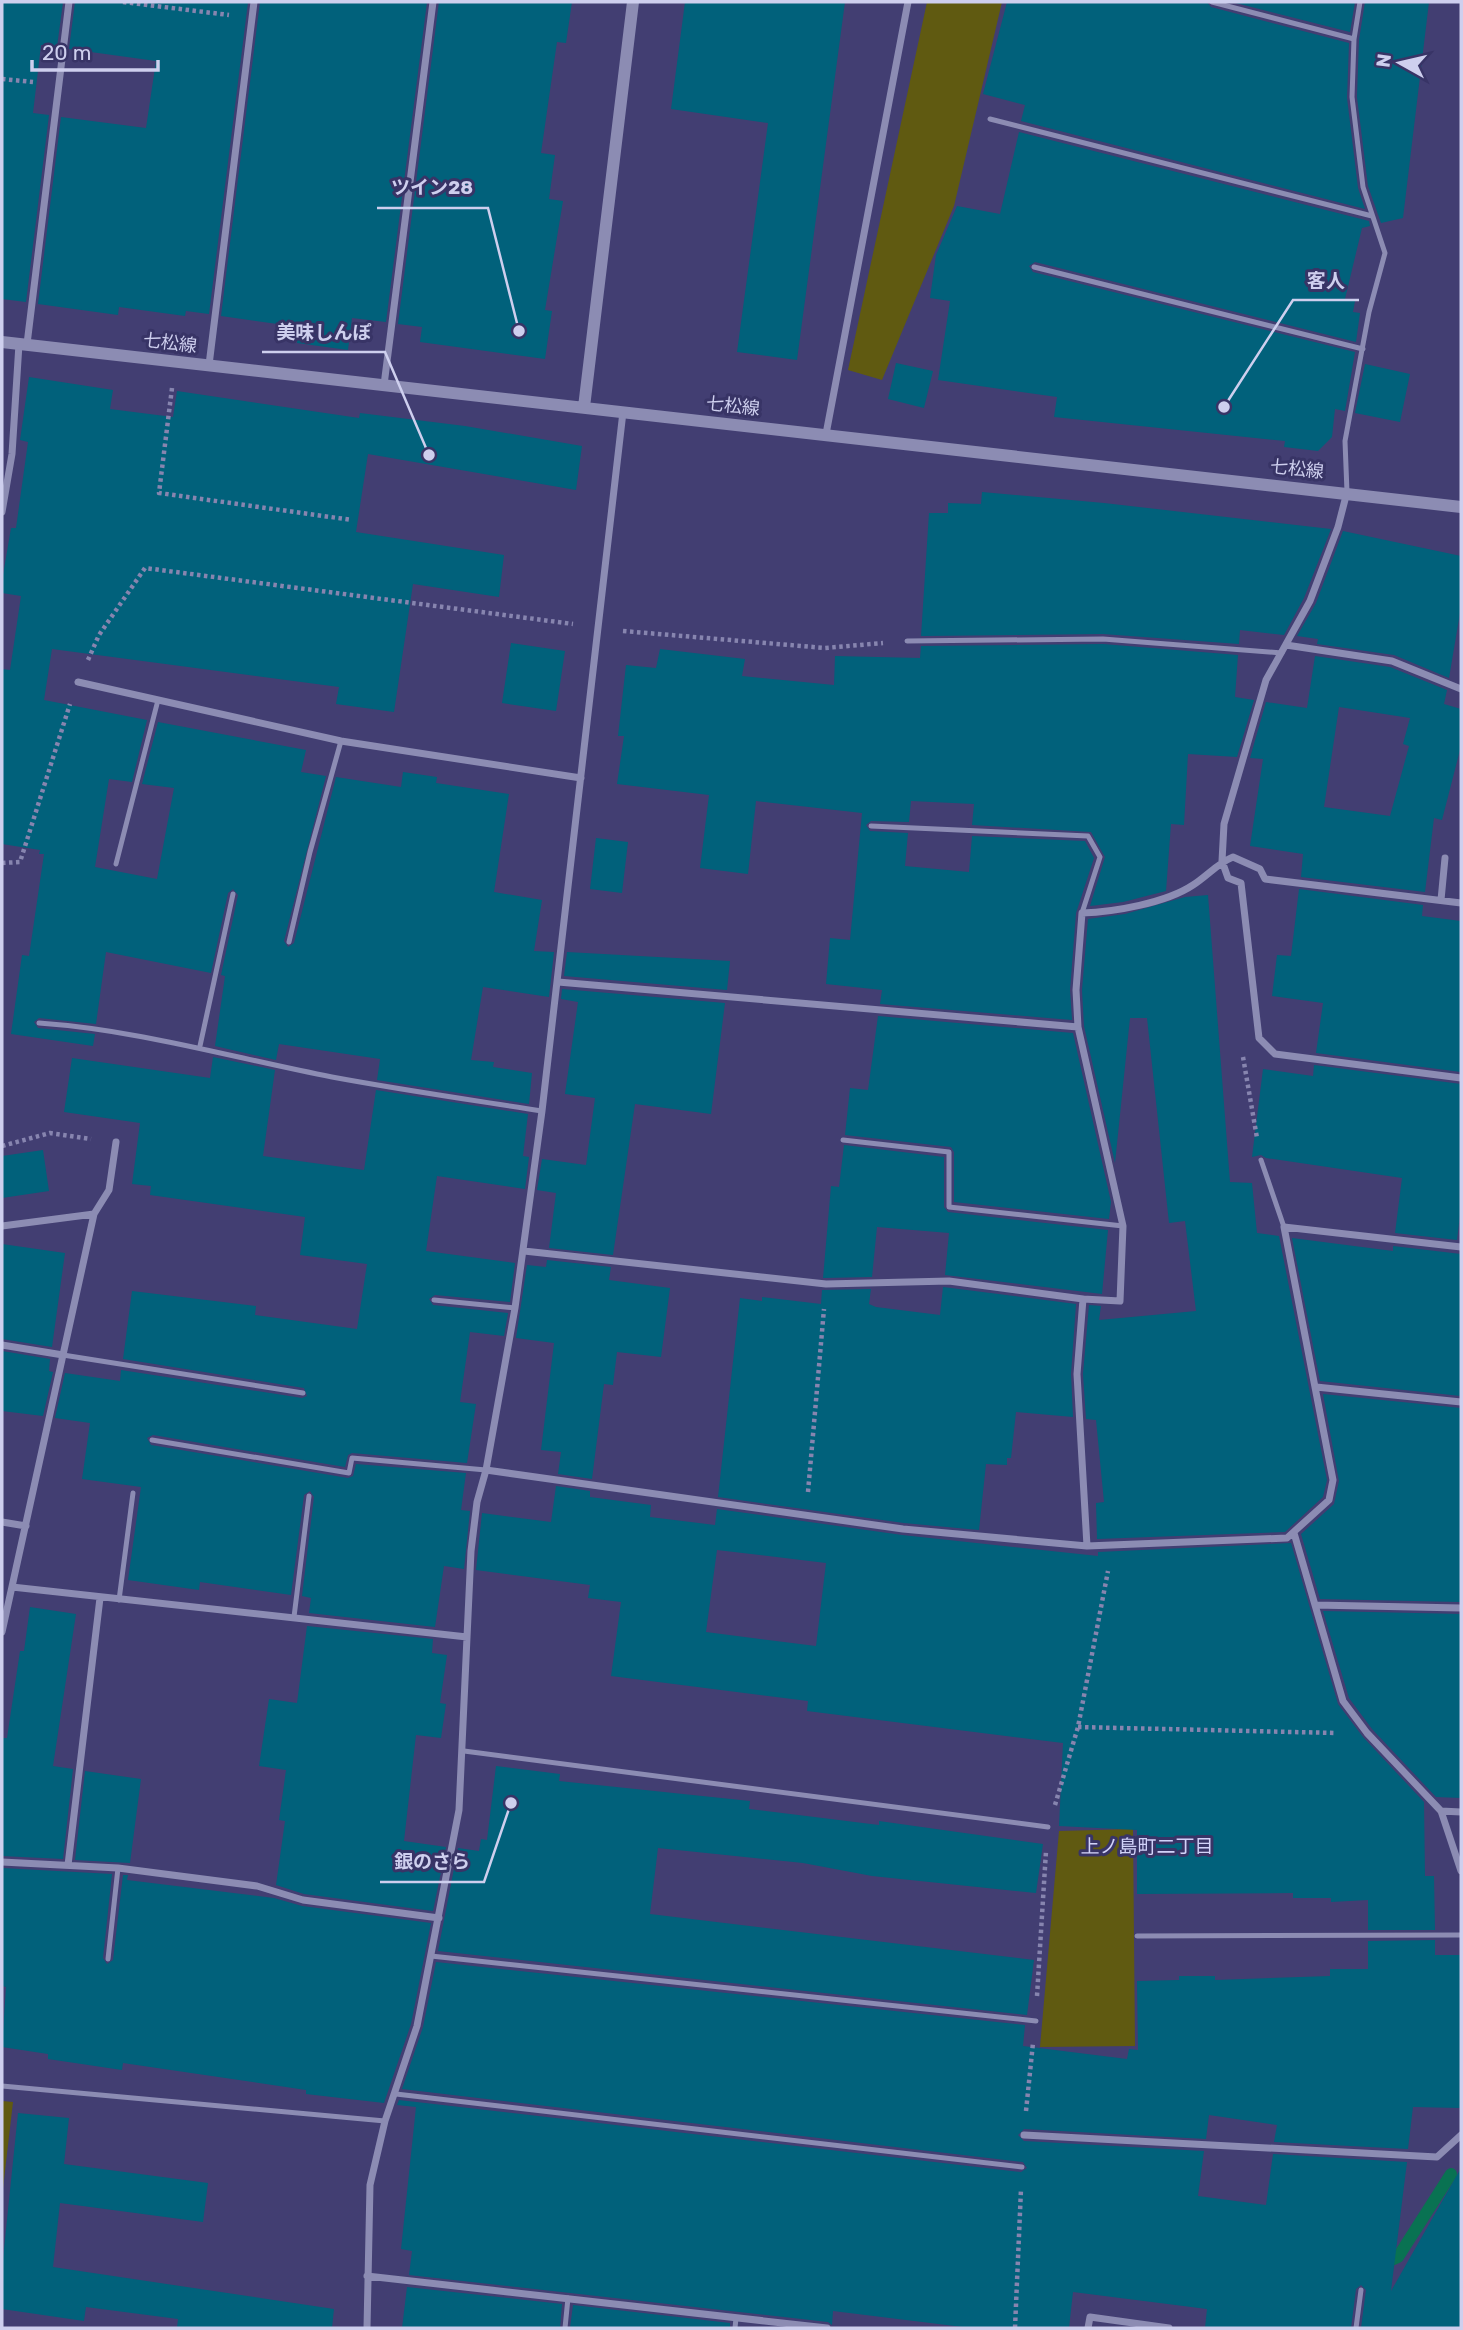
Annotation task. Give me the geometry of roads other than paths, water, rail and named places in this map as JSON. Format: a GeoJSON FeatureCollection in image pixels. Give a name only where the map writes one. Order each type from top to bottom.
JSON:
{"type":"FeatureCollection","features":[{"type":"Feature","properties":{"kind":"street"},"geometry":{"type":"LineString","coordinates":[[2,512],[12,454],[23,344],[69,2]]}},
{"type":"Feature","properties":{"kind":"street"},"geometry":{"type":"LineString","coordinates":[[209,365],[254,2]]}},
{"type":"Feature","properties":{"kind":"street"},"geometry":{"type":"LineString","coordinates":[[384,385],[433,2]]}},
{"type":"Feature","properties":{"kind":"street"},"geometry":{"type":"LineString","coordinates":[[584,407],[633,2]]}},
{"type":"Feature","properties":{"kind":"street"},"geometry":{"type":"LineString","coordinates":[[826,434],[908,2]]}},
{"type":"Feature","properties":{"kind":"street","name":"七松線"},"geometry":{"type":"LineString","coordinates":[[2,342],[1461,507]]}},
{"type":"Feature","properties":{"kind":"street"},"geometry":{"type":"LineString","coordinates":[[367,2328],[370,2185],[385,2121],[417,2026],[459,1810],[464,1751],[471,1551],[477,1502],[486,1470],[524,1251],[558,982],[623,412]]}},
{"type":"Feature","properties":{"kind":"street"},"geometry":{"type":"LineString","coordinates":[[1347,492],[1338,527],[1310,601],[1266,680],[1224,824],[1222,862],[1228,878],[1241,883],[1259,1038],[1275,1054],[1461,1078]]}},
{"type":"Feature","properties":{"kind":"street"},"geometry":{"type":"LineString","coordinates":[[1284,649],[1392,661],[1461,689]]}},
{"type":"Feature","properties":{"kind":"street"},"geometry":{"type":"LineString","coordinates":[[78,681],[341,741],[581,778]]}},
{"type":"Feature","properties":{"kind":"street"},"geometry":{"type":"LineString","coordinates":[[524,1251],[826,1284],[949,1281],[1083,1299],[1120,1301],[1123,1226],[1078,1027],[1076,990],[1082,913],[1108,912],[1191,887],[1222,862],[1233,857],[1260,869],[1265,879],[1461,903]]}},
{"type":"Feature","properties":{"kind":"street"},"geometry":{"type":"LineString","coordinates":[[1441,900],[1445,858]]}},
{"type":"Feature","properties":{"kind":"street"},"geometry":{"type":"LineString","coordinates":[[558,982],[1078,1027]]}},
{"type":"Feature","properties":{"kind":"street"},"geometry":{"type":"LineString","coordinates":[[2,1632],[94,1214],[109,1190],[116,1142]]}},
{"type":"Feature","properties":{"kind":"street"},"geometry":{"type":"LineString","coordinates":[[2,1226],[94,1214]]}},
{"type":"Feature","properties":{"kind":"street"},"geometry":{"type":"LineString","coordinates":[[486,1470],[903,1528],[1087,1546],[1287,1538],[1329,1500],[1332,1491],[1332,1468],[1284,1227],[1461,1247]]}},
{"type":"Feature","properties":{"kind":"street"},"geometry":{"type":"LineString","coordinates":[[1083,1299],[1077,1374],[1087,1546]]}},
{"type":"Feature","properties":{"kind":"street"},"geometry":{"type":"LineString","coordinates":[[2,1345],[63,1355]]}},
{"type":"Feature","properties":{"kind":"street"},"geometry":{"type":"LineString","coordinates":[[1316,1387],[1461,1402]]}},
{"type":"Feature","properties":{"kind":"street"},"geometry":{"type":"LineString","coordinates":[[2,1522],[26,1526]]}},
{"type":"Feature","properties":{"kind":"street"},"geometry":{"type":"LineString","coordinates":[[1294,1533],[1343,1701],[1367,1733],[1441,1811],[1461,1871]]}},
{"type":"Feature","properties":{"kind":"street"},"geometry":{"type":"LineString","coordinates":[[12,1587],[467,1637]]}},
{"type":"Feature","properties":{"kind":"street"},"geometry":{"type":"LineString","coordinates":[[68,1865],[100,1598]]}},
{"type":"Feature","properties":{"kind":"street"},"geometry":{"type":"LineString","coordinates":[[1315,1605],[1461,1608]]}},
{"type":"Feature","properties":{"kind":"street"},"geometry":{"type":"LineString","coordinates":[[1441,1811],[1461,1812]]}},
{"type":"Feature","properties":{"kind":"street"},"geometry":{"type":"LineString","coordinates":[[2,1862],[118,1868],[257,1886],[303,1900],[439,1918]]}},
{"type":"Feature","properties":{"kind":"street"},"geometry":{"type":"LineString","coordinates":[[1024,2135],[1437,2157],[1461,2135]]}},
{"type":"Feature","properties":{"kind":"street"},"geometry":{"type":"LineString","coordinates":[[367,2276],[827,2328]]}},
{"type":"Feature","properties":{"kind":"street"},"geometry":{"type":"LineString","coordinates":[[1088,2328],[1090,2317],[1169,2328]]}},
{"type":"Feature","properties":{"kind":"lane"},"geometry":{"type":"LineString","coordinates":[[1212,2],[1354,39]]}},
{"type":"Feature","properties":{"kind":"lane"},"geometry":{"type":"LineString","coordinates":[[1347,492],[1345,441],[1385,253],[1363,187],[1352,97],[1354,39],[1360,2]]}},
{"type":"Feature","properties":{"kind":"lane"},"geometry":{"type":"LineString","coordinates":[[990,119],[1372,216]]}},
{"type":"Feature","properties":{"kind":"lane"},"geometry":{"type":"LineString","coordinates":[[1034,267],[1363,349]]}},
{"type":"Feature","properties":{"kind":"lane"},"geometry":{"type":"LineString","coordinates":[[907,641],[1102,639],[1284,649]]}},
{"type":"Feature","properties":{"kind":"lane"},"geometry":{"type":"LineString","coordinates":[[116,864],[158,700]]}},
{"type":"Feature","properties":{"kind":"lane"},"geometry":{"type":"LineString","coordinates":[[289,942],[310,852],[341,741]]}},
{"type":"Feature","properties":{"kind":"lane"},"geometry":{"type":"LineString","coordinates":[[871,826],[1088,836],[1100,857],[1082,913]]}},
{"type":"Feature","properties":{"kind":"lane"},"geometry":{"type":"LineString","coordinates":[[200,1046],[233,894]]}},
{"type":"Feature","properties":{"kind":"lane"},"geometry":{"type":"LineString","coordinates":[[39,1023],[86,1027],[200,1046],[331,1077],[542,1111]]}},
{"type":"Feature","properties":{"kind":"lane"},"geometry":{"type":"LineString","coordinates":[[843,1140],[949,1153],[949,1207],[1123,1226]]}},
{"type":"Feature","properties":{"kind":"lane"},"geometry":{"type":"LineString","coordinates":[[1261,1160],[1284,1227]]}},
{"type":"Feature","properties":{"kind":"lane"},"geometry":{"type":"LineString","coordinates":[[434,1300],[515,1308]]}},
{"type":"Feature","properties":{"kind":"lane"},"geometry":{"type":"LineString","coordinates":[[63,1355],[303,1393]]}},
{"type":"Feature","properties":{"kind":"lane"},"geometry":{"type":"LineString","coordinates":[[152,1440],[349,1473],[352,1458],[486,1470]]}},
{"type":"Feature","properties":{"kind":"lane"},"geometry":{"type":"LineString","coordinates":[[119,1600],[133,1493]]}},
{"type":"Feature","properties":{"kind":"lane"},"geometry":{"type":"LineString","coordinates":[[294,1617],[309,1496]]}},
{"type":"Feature","properties":{"kind":"lane"},"geometry":{"type":"LineString","coordinates":[[464,1751],[1048,1827]]}},
{"type":"Feature","properties":{"kind":"lane"},"geometry":{"type":"LineString","coordinates":[[108,1959],[118,1868]]}},
{"type":"Feature","properties":{"kind":"lane"},"geometry":{"type":"LineString","coordinates":[[1137,1936],[1461,1935]]}},
{"type":"Feature","properties":{"kind":"lane"},"geometry":{"type":"LineString","coordinates":[[431,1956],[1036,2021]]}},
{"type":"Feature","properties":{"kind":"lane"},"geometry":{"type":"LineString","coordinates":[[2,2086],[385,2121]]}},
{"type":"Feature","properties":{"kind":"lane"},"geometry":{"type":"LineString","coordinates":[[396,2094],[1022,2167]]}},
{"type":"Feature","properties":{"kind":"lane"},"geometry":{"type":"LineString","coordinates":[[1356,2328],[1362,2290]]}},
{"type":"Feature","properties":{"kind":"lane"},"geometry":{"type":"LineString","coordinates":[[565,2328],[568,2298]]}},
{"type":"Feature","properties":{"kind":"lane"},"geometry":{"type":"LineString","coordinates":[[735,2328],[736,2318]]}},
{"type":"Feature","properties":{"kind":"waterway"},"geometry":{"type":"LineString","coordinates":[[1380,2265],[1398,2257],[1451,2174]]}},
{"type":"Feature","properties":{"kind":"place","name":"ツイン28"},"geometry":{"type":"Point","coordinates":[519,331]}},
{"type":"Feature","properties":{"kind":"place","name":"客人"},"geometry":{"type":"Point","coordinates":[1224,407]}},
{"type":"Feature","properties":{"kind":"place","name":"美味しんぽ"},"geometry":{"type":"Point","coordinates":[429,455]}},
{"type":"Feature","properties":{"kind":"place","name":"銀のさら"},"geometry":{"type":"Point","coordinates":[511,1803]}},
{"type":"Feature","properties":{"kind":"district","name":"上ノ島町二丁目"},"geometry":{"type":"Point","coordinates":[1147,1846]}}]}
